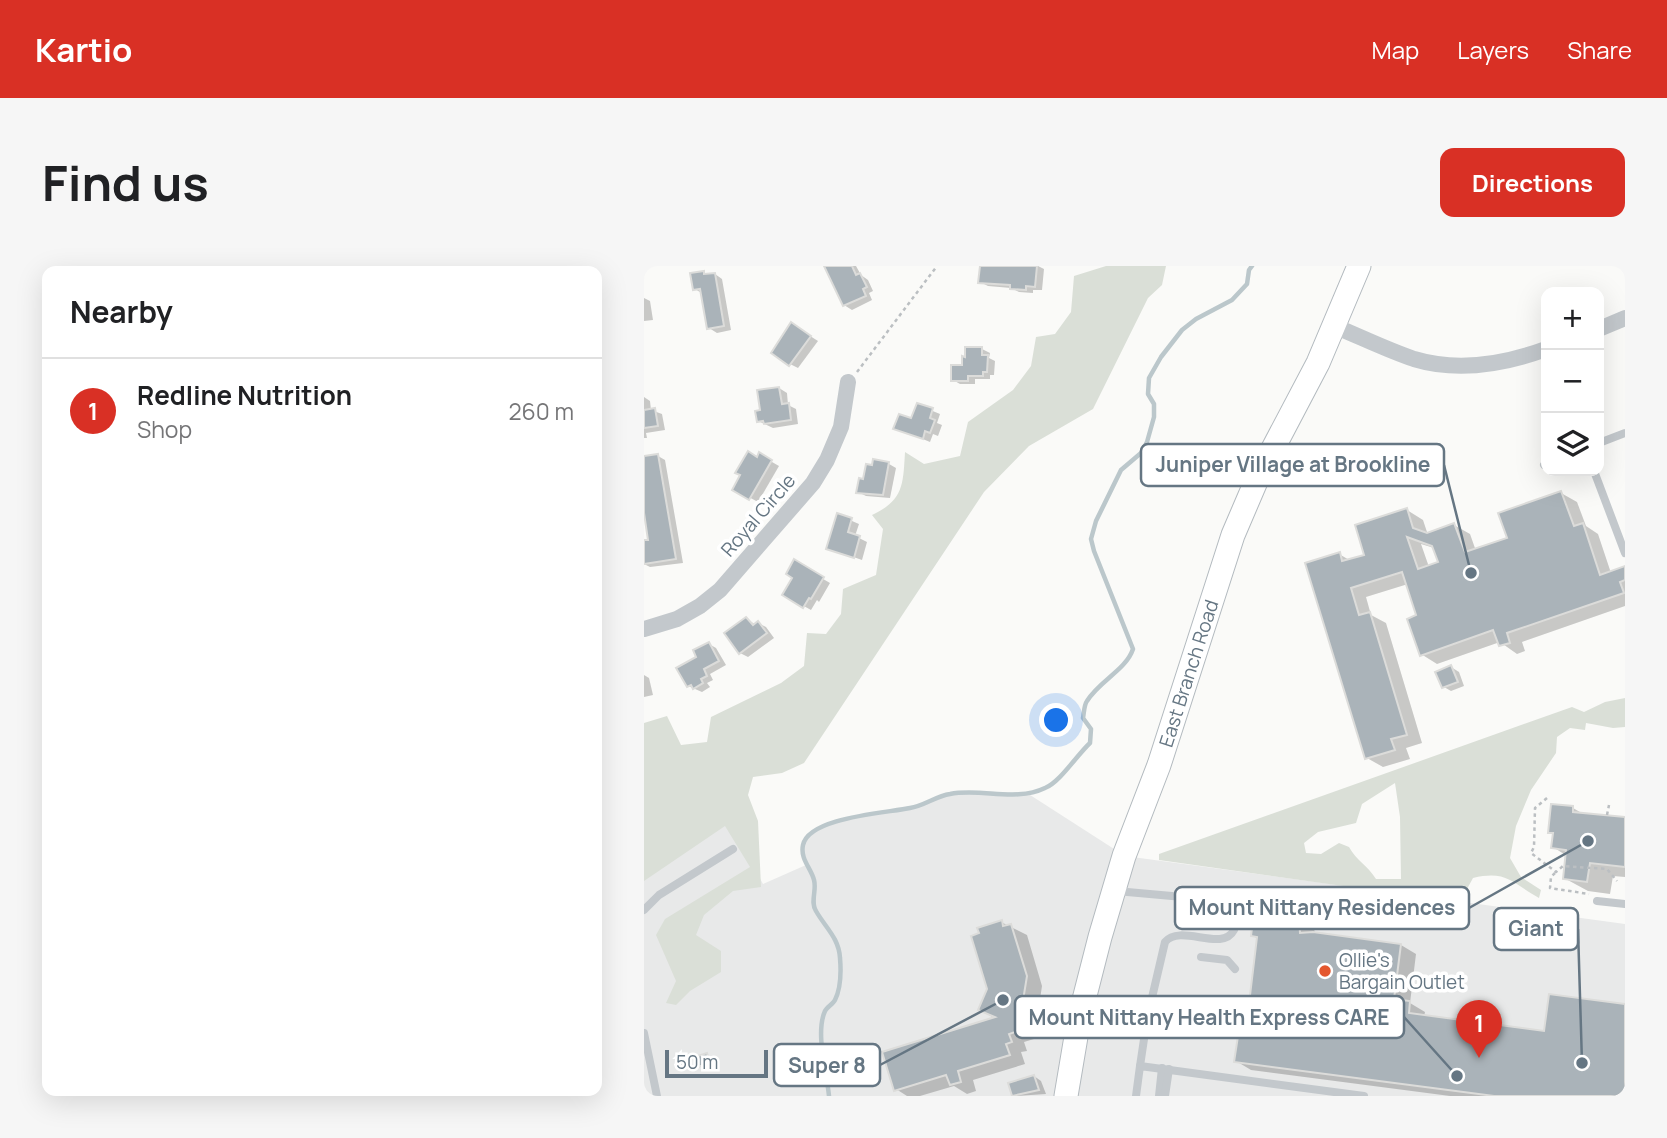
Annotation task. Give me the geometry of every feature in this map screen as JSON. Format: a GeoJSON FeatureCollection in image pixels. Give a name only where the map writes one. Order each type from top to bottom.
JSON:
{"type":"FeatureCollection","features":[{"type":"Feature","properties":{"kind":"main road","name":"East Branch Road"},"geometry":{"type":"LineString","coordinates":[[1066,1096],[1079,1019],[1114,891],[1159,765],[1233,535],[1257,479],[1334,326],[1359,266]]}},
{"type":"Feature","properties":{"kind":"street"},"geometry":{"type":"LineString","coordinates":[[1604,327],[1625,318]]}},
{"type":"Feature","properties":{"kind":"street"},"geometry":{"type":"LineString","coordinates":[[1334,326],[1415,359],[1434,363],[1492,363],[1542,350]]}},
{"type":"Feature","properties":{"kind":"street","name":"Royal Circle"},"geometry":{"type":"LineString","coordinates":[[644,629],[677,619],[720,590],[813,483],[827,460],[841,427],[848,382]]}},
{"type":"Feature","properties":{"kind":"lane"},"geometry":{"type":"LineString","coordinates":[[1604,441],[1625,433]]}},
{"type":"Feature","properties":{"kind":"lane"},"geometry":{"type":"LineString","coordinates":[[1596,476],[1625,553]]}},
{"type":"Feature","properties":{"kind":"lane"},"geometry":{"type":"LineString","coordinates":[[644,910],[659,895],[733,849]]}},
{"type":"Feature","properties":{"kind":"lane"},"geometry":{"type":"LineString","coordinates":[[1114,891],[1239,902],[1234,930],[1227,937],[1217,939],[1177,935],[1170,936],[1165,942],[1147,1018],[1136,1096]]}},
{"type":"Feature","properties":{"kind":"lane"},"geometry":{"type":"LineString","coordinates":[[1597,901],[1625,904]]}},
{"type":"Feature","properties":{"kind":"lane"},"geometry":{"type":"LineString","coordinates":[[1200,957],[1227,960],[1235,969]]}},
{"type":"Feature","properties":{"kind":"lane"},"geometry":{"type":"LineString","coordinates":[[644,1033],[657,1096]]}},
{"type":"Feature","properties":{"kind":"lane"},"geometry":{"type":"LineString","coordinates":[[1140,1066],[1364,1096]]}},
{"type":"Feature","properties":{"kind":"lane"},"geometry":{"type":"LineString","coordinates":[[1159,1096],[1166,1069]]}},
{"type":"Feature","properties":{"kind":"lane"},"geometry":{"type":"LineString","coordinates":[[1165,1096],[1166,1069]]}},
{"type":"Feature","properties":{"kind":"path"},"geometry":{"type":"LineString","coordinates":[[869,359],[937,266]]}},
{"type":"Feature","properties":{"kind":"path"},"geometry":{"type":"LineString","coordinates":[[1548,798],[1535,808],[1534,847],[1531,853],[1556,872]]}},
{"type":"Feature","properties":{"kind":"path"},"geometry":{"type":"LineString","coordinates":[[1607,815],[1609,805]]}},
{"type":"Feature","properties":{"kind":"path"},"geometry":{"type":"LineString","coordinates":[[1597,901],[1590,894],[1550,888],[1551,877],[1563,866],[1603,867],[1618,881]]}},
{"type":"Feature","properties":{"kind":"shaded area"},"geometry":{"type":"Polygon","coordinates":[[[1106,266],[1166,266],[1162,285],[1148,298],[1093,409],[1029,446],[984,492],[804,763],[782,773],[753,777],[748,795],[758,821],[761,887],[733,891],[704,915],[696,935],[721,951],[721,972],[690,991],[676,1005],[666,1003],[676,981],[656,935],[665,919],[750,867],[725,826],[644,881],[644,723],[667,716],[681,745],[707,742],[711,717],[781,683],[804,666],[807,633],[826,634],[841,614],[843,589],[876,575],[883,529],[872,515],[890,503],[900,490],[905,452],[924,464],[960,456],[968,422],[1013,390],[1031,366],[1036,337],[1055,334],[1071,312],[1074,276],[1106,266]]]}},
{"type":"Feature","properties":{"kind":"shaded area"},"geometry":{"type":"Polygon","coordinates":[[[1625,698],[1625,727],[1613,728],[1586,723],[1585,730],[1570,728],[1557,737],[1556,753],[1531,790],[1516,826],[1510,858],[1521,877],[1541,890],[1539,898],[1509,879],[1494,876],[1473,878],[1464,903],[1159,860],[1159,854],[1572,707],[1584,712],[1605,702],[1625,698]],[[1395,783],[1362,804],[1356,823],[1318,832],[1304,843],[1306,853],[1321,854],[1339,843],[1349,847],[1376,879],[1401,879],[1400,817],[1395,783]]]}},
{"type":"Feature","properties":{"kind":"shaded area"},"geometry":{"type":"Polygon","coordinates":[[[977,791],[1027,793],[1125,856],[1625,924],[1625,1096],[644,1096],[644,840],[719,803],[763,884],[806,865],[803,846],[807,838],[824,825],[885,810],[911,808],[947,794],[977,791]]]}},
{"type":"Feature","properties":{"kind":"building"},"geometry":{"type":"Polygon","coordinates":[[[824,266],[852,266],[856,275],[860,273],[867,287],[863,289],[866,296],[843,306],[824,266]]]}},
{"type":"Feature","properties":{"kind":"building"},"geometry":{"type":"Polygon","coordinates":[[[980,266],[1037,266],[1035,287],[1026,286],[1026,290],[1010,289],[1010,285],[978,283],[980,266]]]}},
{"type":"Feature","properties":{"kind":"building"},"geometry":{"type":"Polygon","coordinates":[[[704,271],[704,274],[715,273],[724,326],[707,329],[700,289],[693,290],[690,273],[704,271]]]}},
{"type":"Feature","properties":{"kind":"building"},"geometry":{"type":"Polygon","coordinates":[[[791,322],[811,336],[789,366],[771,353],[791,322]]]}},
{"type":"Feature","properties":{"kind":"building"},"geometry":{"type":"Polygon","coordinates":[[[965,347],[982,347],[982,355],[988,355],[987,372],[983,372],[983,376],[968,376],[968,381],[951,381],[951,365],[962,365],[965,347]]]}},
{"type":"Feature","properties":{"kind":"building"},"geometry":{"type":"Polygon","coordinates":[[[779,387],[782,404],[789,403],[791,420],[764,424],[763,421],[757,422],[755,411],[760,410],[757,390],[779,387]]]}},
{"type":"Feature","properties":{"kind":"building"},"geometry":{"type":"Polygon","coordinates":[[[917,403],[933,408],[930,418],[935,420],[930,433],[925,431],[923,439],[893,429],[899,414],[911,418],[917,403]]]}},
{"type":"Feature","properties":{"kind":"building"},"geometry":{"type":"Polygon","coordinates":[[[655,408],[658,426],[644,428],[644,410],[655,408]]]}},
{"type":"Feature","properties":{"kind":"building"},"geometry":{"type":"Polygon","coordinates":[[[748,451],[757,457],[759,452],[772,460],[749,500],[732,490],[740,475],[735,473],[748,451]]]}},
{"type":"Feature","properties":{"kind":"building"},"geometry":{"type":"Polygon","coordinates":[[[658,454],[676,559],[644,564],[644,540],[648,540],[644,513],[644,456],[658,454]]]}},
{"type":"Feature","properties":{"kind":"building"},"geometry":{"type":"Polygon","coordinates":[[[873,459],[889,462],[883,495],[856,493],[866,464],[872,465],[873,459]]]}},
{"type":"Feature","properties":{"kind":"building"},"geometry":{"type":"Polygon","coordinates":[[[1561,491],[1574,526],[1583,523],[1600,575],[1625,566],[1625,580],[1620,582],[1624,593],[1507,633],[1510,643],[1499,646],[1493,630],[1420,656],[1407,619],[1416,615],[1402,572],[1351,588],[1359,615],[1370,612],[1407,735],[1391,739],[1395,750],[1365,759],[1305,563],[1340,552],[1342,561],[1364,555],[1355,525],[1407,508],[1413,528],[1427,533],[1454,523],[1465,552],[1507,538],[1498,513],[1561,491]],[[1407,537],[1418,569],[1438,562],[1432,546],[1407,537]]]}},
{"type":"Feature","properties":{"kind":"building"},"geometry":{"type":"Polygon","coordinates":[[[837,513],[852,518],[848,532],[860,536],[854,558],[826,549],[837,513]]]}},
{"type":"Feature","properties":{"kind":"building"},"geometry":{"type":"Polygon","coordinates":[[[794,559],[824,577],[803,608],[782,595],[792,578],[786,574],[794,559]]]}},
{"type":"Feature","properties":{"kind":"building"},"geometry":{"type":"Polygon","coordinates":[[[746,617],[753,625],[758,621],[767,633],[739,654],[724,633],[746,617]]]}},
{"type":"Feature","properties":{"kind":"building"},"geometry":{"type":"Polygon","coordinates":[[[709,642],[719,661],[704,669],[707,676],[701,679],[703,683],[693,689],[691,685],[687,687],[676,668],[696,657],[693,650],[709,642]]]}},
{"type":"Feature","properties":{"kind":"building"},"geometry":{"type":"Polygon","coordinates":[[[1451,665],[1458,682],[1442,688],[1435,672],[1451,665]]]}},
{"type":"Feature","properties":{"kind":"building"},"geometry":{"type":"Polygon","coordinates":[[[1551,804],[1573,806],[1573,812],[1625,817],[1625,867],[1590,863],[1587,882],[1563,879],[1566,850],[1551,848],[1553,833],[1548,833],[1551,804]]]}},
{"type":"Feature","properties":{"kind":"building"},"geometry":{"type":"Polygon","coordinates":[[[1271,914],[1299,918],[1300,933],[1313,932],[1401,944],[1394,999],[1410,1001],[1409,1013],[1544,1031],[1549,994],[1625,1004],[1625,1096],[1494,1096],[1234,1062],[1238,1036],[1245,1037],[1257,937],[1251,936],[1253,920],[1271,914]]]}},
{"type":"Feature","properties":{"kind":"building"},"geometry":{"type":"Polygon","coordinates":[[[1002,920],[1003,926],[1011,924],[1027,976],[1018,1031],[1009,1034],[1012,1042],[1006,1044],[1010,1055],[958,1071],[961,1082],[950,1085],[946,1075],[894,1091],[882,1052],[995,1017],[978,1010],[987,989],[971,936],[979,933],[977,928],[1002,920]]]}},
{"type":"Feature","properties":{"kind":"building"},"geometry":{"type":"Polygon","coordinates":[[[707,1053],[710,1063],[698,1067],[695,1057],[707,1053]]]}},
{"type":"Feature","properties":{"kind":"building"},"geometry":{"type":"Polygon","coordinates":[[[1034,1075],[1039,1090],[1012,1096],[1008,1083],[1034,1075]]]}},
{"type":"Feature","properties":{"kind":"waterway"},"geometry":{"type":"LineString","coordinates":[[829,1096],[821,1030],[825,1011],[834,1001],[838,990],[840,958],[834,939],[814,907],[815,884],[803,855],[803,845],[808,836],[833,822],[915,807],[945,795],[1034,792],[1057,780],[1090,743],[1091,729],[1083,718],[1086,703],[1098,687],[1125,663],[1133,649],[1094,551],[1091,539],[1096,521],[1121,470],[1141,453],[1147,442],[1154,417],[1154,404],[1148,394],[1149,378],[1161,357],[1182,330],[1196,319],[1232,300],[1247,284],[1252,266]]}},
{"type":"Feature","properties":{"kind":"place","name":"Juniper Village at Brookline"},"geometry":{"type":"Point","coordinates":[1471,573]}},
{"type":"Feature","properties":{"kind":"place","name":"Mount Nittany Residences"},"geometry":{"type":"Point","coordinates":[1588,841]}},
{"type":"Feature","properties":{"kind":"place","name":"Ollie's Bargain Outlet"},"geometry":{"type":"Point","coordinates":[1325,971]}},
{"type":"Feature","properties":{"kind":"place","name":"Super 8"},"geometry":{"type":"Point","coordinates":[1003,1000]}},
{"type":"Feature","properties":{"kind":"place","name":"Redline Nutrition"},"geometry":{"type":"Point","coordinates":[1479,1058]}},
{"type":"Feature","properties":{"kind":"place","name":"Giant"},"geometry":{"type":"Point","coordinates":[1582,1063]}},
{"type":"Feature","properties":{"kind":"place","name":"Mount Nittany Health Express CARE"},"geometry":{"type":"Point","coordinates":[1457,1076]}}]}
